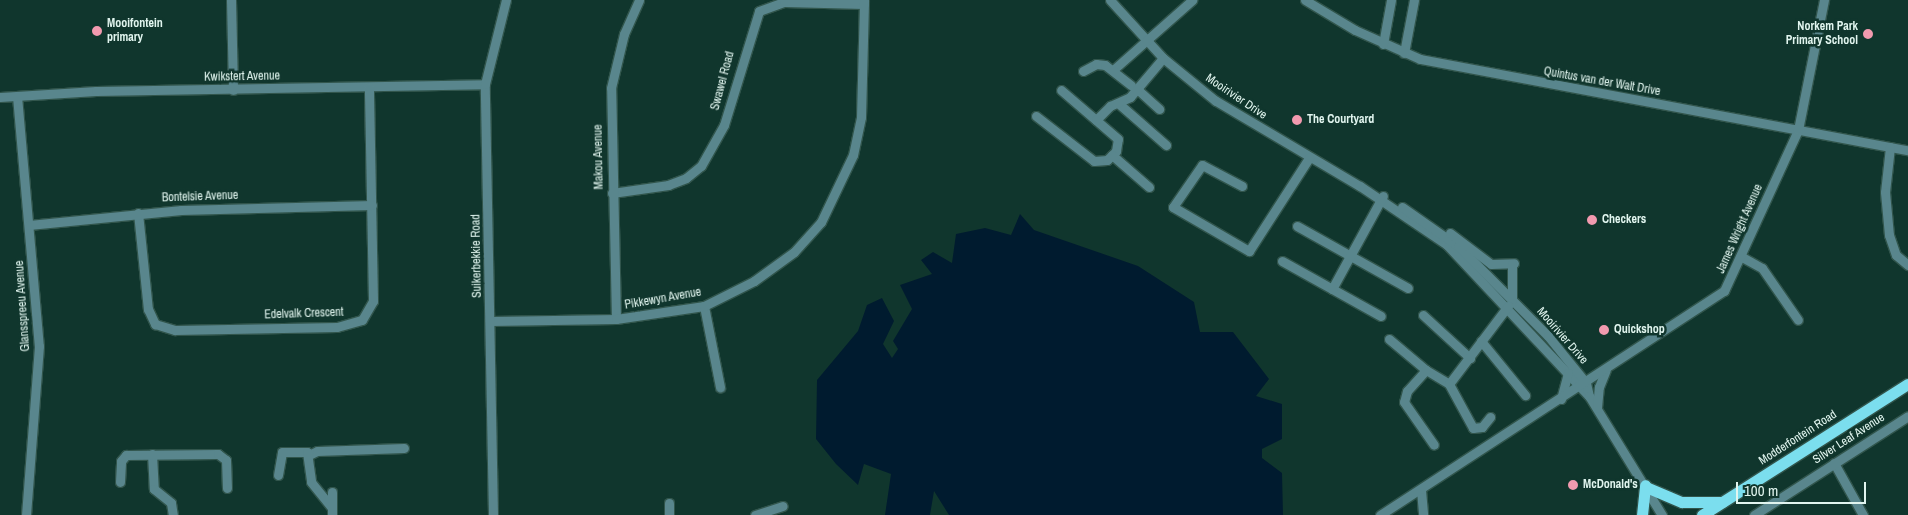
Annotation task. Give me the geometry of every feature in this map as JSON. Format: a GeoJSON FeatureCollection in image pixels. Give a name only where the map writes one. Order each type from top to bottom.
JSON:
{"type":"FeatureCollection","features":[{"type":"Feature","properties":{"kind":"main road","name":"Modderfontein Road"},"geometry":{"type":"LineString","coordinates":[[1706,514],[1908,384]]}},
{"type":"Feature","properties":{"kind":"main road"},"geometry":{"type":"LineString","coordinates":[[1642,515],[1645,486],[1682,502],[1724,502]]}},
{"type":"Feature","properties":{"kind":"street"},"geometry":{"type":"LineString","coordinates":[[231,0],[233,90]]}},
{"type":"Feature","properties":{"kind":"street","name":"Suikerbekkie Road"},"geometry":{"type":"LineString","coordinates":[[493,515],[491,320],[484,84],[506,0]]}},
{"type":"Feature","properties":{"kind":"street","name":"Makou Avenue"},"geometry":{"type":"LineString","coordinates":[[616,319],[612,194],[613,70],[639,0]]}},
{"type":"Feature","properties":{"kind":"street","name":"Mooirivier Drive"},"geometry":{"type":"LineString","coordinates":[[1110,0],[1163,58],[1216,101],[1309,158],[1382,199],[1447,245],[1510,303]]}},
{"type":"Feature","properties":{"kind":"street"},"geometry":{"type":"LineString","coordinates":[[1113,70],[1192,0]]}},
{"type":"Feature","properties":{"kind":"street","name":"Quintus van der Walt Drive"},"geometry":{"type":"LineString","coordinates":[[1306,0],[1383,44],[1404,53],[1522,80],[1908,150]]}},
{"type":"Feature","properties":{"kind":"street"},"geometry":{"type":"LineString","coordinates":[[1383,44],[1391,0]]}},
{"type":"Feature","properties":{"kind":"street"},"geometry":{"type":"LineString","coordinates":[[1404,53],[1414,0]]}},
{"type":"Feature","properties":{"kind":"street","name":"James Wright Avenue"},"geometry":{"type":"LineString","coordinates":[[1380,515],[1561,400],[1719,296],[1742,257],[1798,130],[1824,0]]}},
{"type":"Feature","properties":{"kind":"street","name":"Swawel Road"},"geometry":{"type":"LineString","coordinates":[[612,194],[668,185],[686,178],[701,166],[724,125],[759,11],[784,2],[864,2]]}},
{"type":"Feature","properties":{"kind":"street","name":"Pikkewyn Avenue"},"geometry":{"type":"LineString","coordinates":[[491,320],[616,319],[704,306],[754,281],[794,252],[821,222],[840,188],[860,117],[864,2]]}},
{"type":"Feature","properties":{"kind":"street"},"geometry":{"type":"LineString","coordinates":[[1096,120],[1118,102],[1163,58]]}},
{"type":"Feature","properties":{"kind":"street"},"geometry":{"type":"LineString","coordinates":[[1083,71],[1100,64],[1113,70],[1159,109]]}},
{"type":"Feature","properties":{"kind":"street","name":"Kwikstert Avenue"},"geometry":{"type":"LineString","coordinates":[[0,97],[484,84]]}},
{"type":"Feature","properties":{"kind":"street","name":"Edelvalk Crescent"},"geometry":{"type":"LineString","coordinates":[[138,212],[148,310],[155,324],[175,330],[337,327],[362,320],[373,301],[369,87]]}},
{"type":"Feature","properties":{"kind":"street"},"geometry":{"type":"LineString","coordinates":[[1062,90],[1118,140],[1112,156]]}},
{"type":"Feature","properties":{"kind":"street","name":"Glansspreeu Avenue"},"geometry":{"type":"LineString","coordinates":[[16,96],[39,346],[26,515]]}},
{"type":"Feature","properties":{"kind":"street"},"geometry":{"type":"LineString","coordinates":[[1118,102],[1166,145]]}},
{"type":"Feature","properties":{"kind":"street"},"geometry":{"type":"LineString","coordinates":[[1036,116],[1094,161],[1112,156]]}},
{"type":"Feature","properties":{"kind":"street"},"geometry":{"type":"LineString","coordinates":[[1890,147],[1885,192],[1889,236],[1896,255],[1908,265]]}},
{"type":"Feature","properties":{"kind":"street"},"geometry":{"type":"LineString","coordinates":[[1112,156],[1149,187]]}},
{"type":"Feature","properties":{"kind":"street"},"geometry":{"type":"LineString","coordinates":[[1242,186],[1202,165],[1173,207],[1249,251],[1309,158]]}},
{"type":"Feature","properties":{"kind":"street"},"geometry":{"type":"LineString","coordinates":[[1332,289],[1382,199]]}},
{"type":"Feature","properties":{"kind":"street","name":"Mooirivier Drive"},"geometry":{"type":"LineString","coordinates":[[1382,199],[1413,212],[1458,246],[1569,368],[1597,408],[1662,515]]}},
{"type":"Feature","properties":{"kind":"street","name":"Bontelsie Avenue"},"geometry":{"type":"LineString","coordinates":[[29,225],[138,212],[372,205]]}},
{"type":"Feature","properties":{"kind":"street"},"geometry":{"type":"LineString","coordinates":[[1413,212],[1453,234],[1491,264],[1513,263],[1510,303],[1449,384]]}},
{"type":"Feature","properties":{"kind":"street"},"geometry":{"type":"LineString","coordinates":[[1297,226],[1408,288]]}},
{"type":"Feature","properties":{"kind":"street"},"geometry":{"type":"LineString","coordinates":[[1742,257],[1764,271],[1798,320]]}},
{"type":"Feature","properties":{"kind":"street"},"geometry":{"type":"LineString","coordinates":[[1282,261],[1381,316]]}},
{"type":"Feature","properties":{"kind":"street"},"geometry":{"type":"LineString","coordinates":[[704,306],[720,387]]}},
{"type":"Feature","properties":{"kind":"street"},"geometry":{"type":"LineString","coordinates":[[1423,315],[1470,358]]}},
{"type":"Feature","properties":{"kind":"street"},"geometry":{"type":"LineString","coordinates":[[1389,339],[1426,370],[1449,384],[1473,428],[1482,428],[1490,417]]}},
{"type":"Feature","properties":{"kind":"street"},"geometry":{"type":"LineString","coordinates":[[1481,341],[1525,395]]}},
{"type":"Feature","properties":{"kind":"street"},"geometry":{"type":"LineString","coordinates":[[1561,400],[1569,368],[1603,372],[1597,408]]}},
{"type":"Feature","properties":{"kind":"street"},"geometry":{"type":"LineString","coordinates":[[1426,370],[1407,391],[1404,402],[1434,445]]}},
{"type":"Feature","properties":{"kind":"street","name":"Silver Leaf Avenue"},"geometry":{"type":"LineString","coordinates":[[1754,515],[1908,416]]}},
{"type":"Feature","properties":{"kind":"street"},"geometry":{"type":"LineString","coordinates":[[278,475],[282,452],[301,450],[309,455],[326,450],[404,448]]}},
{"type":"Feature","properties":{"kind":"street"},"geometry":{"type":"LineString","coordinates":[[120,482],[122,457],[152,454],[223,455],[227,488]]}},
{"type":"Feature","properties":{"kind":"street"},"geometry":{"type":"LineString","coordinates":[[152,454],[154,489],[171,503],[173,515]]}},
{"type":"Feature","properties":{"kind":"street"},"geometry":{"type":"LineString","coordinates":[[309,455],[311,482],[332,511]]}},
{"type":"Feature","properties":{"kind":"street"},"geometry":{"type":"LineString","coordinates":[[1834,464],[1864,515]]}},
{"type":"Feature","properties":{"kind":"street"},"geometry":{"type":"LineString","coordinates":[[1421,490],[1423,515]]}},
{"type":"Feature","properties":{"kind":"street"},"geometry":{"type":"LineString","coordinates":[[332,492],[332,511]]}},
{"type":"Feature","properties":{"kind":"street"},"geometry":{"type":"LineString","coordinates":[[669,503],[669,515]]}},
{"type":"Feature","properties":{"kind":"street"},"geometry":{"type":"LineString","coordinates":[[756,515],[783,506]]}},
{"type":"Feature","properties":{"kind":"water"},"geometry":{"type":"Polygon","coordinates":[[[1020,214],[1034,230],[1138,266],[1194,302],[1200,332],[1233,332],[1269,379],[1256,396],[1282,404],[1282,439],[1262,449],[1262,458],[1282,473],[1283,515],[949,515],[934,491],[930,515],[885,515],[891,474],[864,464],[858,485],[836,464],[816,439],[817,380],[858,331],[867,305],[882,298],[894,321],[883,344],[892,358],[898,349],[893,341],[912,309],[900,285],[932,274],[921,260],[933,252],[952,263],[956,234],[985,228],[1011,235],[1020,214]]]}},
{"type":"Feature","properties":{"kind":"place","name":"Mooifontein primary"},"geometry":{"type":"Point","coordinates":[97,31]}},
{"type":"Feature","properties":{"kind":"place","name":"Norkem Park Primary School"},"geometry":{"type":"Point","coordinates":[1868,34]}},
{"type":"Feature","properties":{"kind":"place","name":"The Courtyard"},"geometry":{"type":"Point","coordinates":[1297,120]}},
{"type":"Feature","properties":{"kind":"place","name":"Checkers"},"geometry":{"type":"Point","coordinates":[1592,220]}},
{"type":"Feature","properties":{"kind":"place","name":"Quickshop"},"geometry":{"type":"Point","coordinates":[1604,330]}},
{"type":"Feature","properties":{"kind":"place","name":"McDonald's"},"geometry":{"type":"Point","coordinates":[1573,485]}}]}
